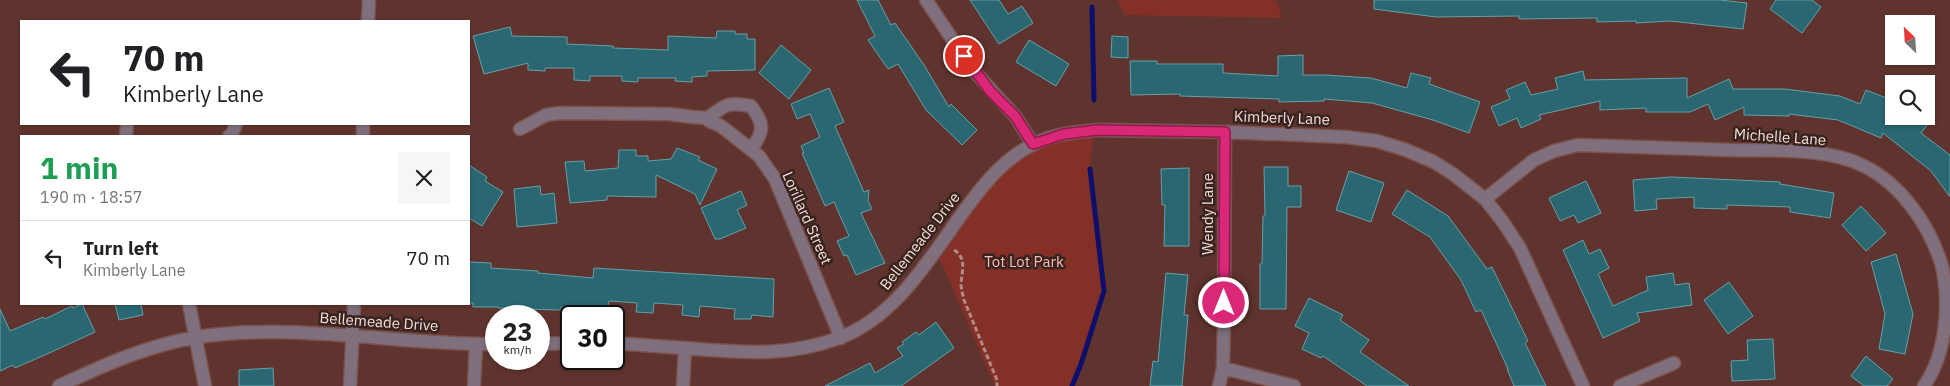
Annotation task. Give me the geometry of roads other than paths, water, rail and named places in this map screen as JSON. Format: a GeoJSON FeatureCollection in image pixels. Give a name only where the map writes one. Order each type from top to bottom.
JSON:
{"type":"FeatureCollection","features":[{"type":"Feature","properties":{"kind":"street"},"geometry":{"type":"LineString","coordinates":[[368,20],[369,0]]}},
{"type":"Feature","properties":{"kind":"street"},"geometry":{"type":"LineString","coordinates":[[926,0],[973,70],[1015,116],[1033,144]]}},
{"type":"Feature","properties":{"kind":"street"},"geometry":{"type":"LineString","coordinates":[[708,118],[726,104],[751,106],[759,117],[761,126],[760,137],[752,149]]}},
{"type":"Feature","properties":{"kind":"street","name":"Lorillard Street"},"geometry":{"type":"LineString","coordinates":[[520,129],[546,115],[559,113],[669,114],[708,118],[708,121],[721,126],[752,149],[759,156],[774,179],[841,338]]}},
{"type":"Feature","properties":{"kind":"street","name":"Kimberly Lane"},"geometry":{"type":"LineString","coordinates":[[1033,144],[1064,134],[1097,130],[1225,132],[1346,137],[1377,141],[1406,150],[1434,162],[1453,174],[1484,199],[1503,222],[1520,248],[1583,386]]}},
{"type":"Feature","properties":{"kind":"street","name":"Wendy Lane"},"geometry":{"type":"LineString","coordinates":[[1219,386],[1223,368],[1225,132]]}},
{"type":"Feature","properties":{"kind":"street","name":"Bellemeade Drive"},"geometry":{"type":"LineString","coordinates":[[625,344],[747,353],[782,352],[813,347],[841,338],[875,318],[903,292],[941,244],[982,187],[1004,163],[1033,144]]}},
{"type":"Feature","properties":{"kind":"street","name":"Michelle Lane"},"geometry":{"type":"LineString","coordinates":[[1484,199],[1534,160],[1554,151],[1578,146],[1794,152],[1835,156],[1864,166],[1884,179],[1916,211],[1937,250],[1945,278],[1946,324],[1941,349],[1924,386]]}},
{"type":"Feature","properties":{"kind":"street"},"geometry":{"type":"LineString","coordinates":[[188,305],[205,386]]}},
{"type":"Feature","properties":{"kind":"street"},"geometry":{"type":"LineString","coordinates":[[350,386],[354,305]]}},
{"type":"Feature","properties":{"kind":"street","name":"Bellemeade Drive"},"geometry":{"type":"LineString","coordinates":[[59,386],[136,352],[196,337],[228,333],[270,331],[485,344]]}},
{"type":"Feature","properties":{"kind":"street"},"geometry":{"type":"LineString","coordinates":[[474,386],[476,344]]}},
{"type":"Feature","properties":{"kind":"street"},"geometry":{"type":"LineString","coordinates":[[683,386],[685,348]]}},
{"type":"Feature","properties":{"kind":"street"},"geometry":{"type":"LineString","coordinates":[[1620,386],[1674,363]]}},
{"type":"Feature","properties":{"kind":"street"},"geometry":{"type":"LineString","coordinates":[[1223,368],[1294,386]]}},
{"type":"Feature","properties":{"kind":"waterway"},"geometry":{"type":"LineString","coordinates":[[1092,7],[1094,100]]}},
{"type":"Feature","properties":{"kind":"waterway"},"geometry":{"type":"LineString","coordinates":[[1072,386],[1081,364],[1104,291],[1090,169]]}},
{"type":"Feature","properties":{"kind":"park label","name":"Tot Lot Park"},"geometry":{"type":"Point","coordinates":[1024,262]}}]}
